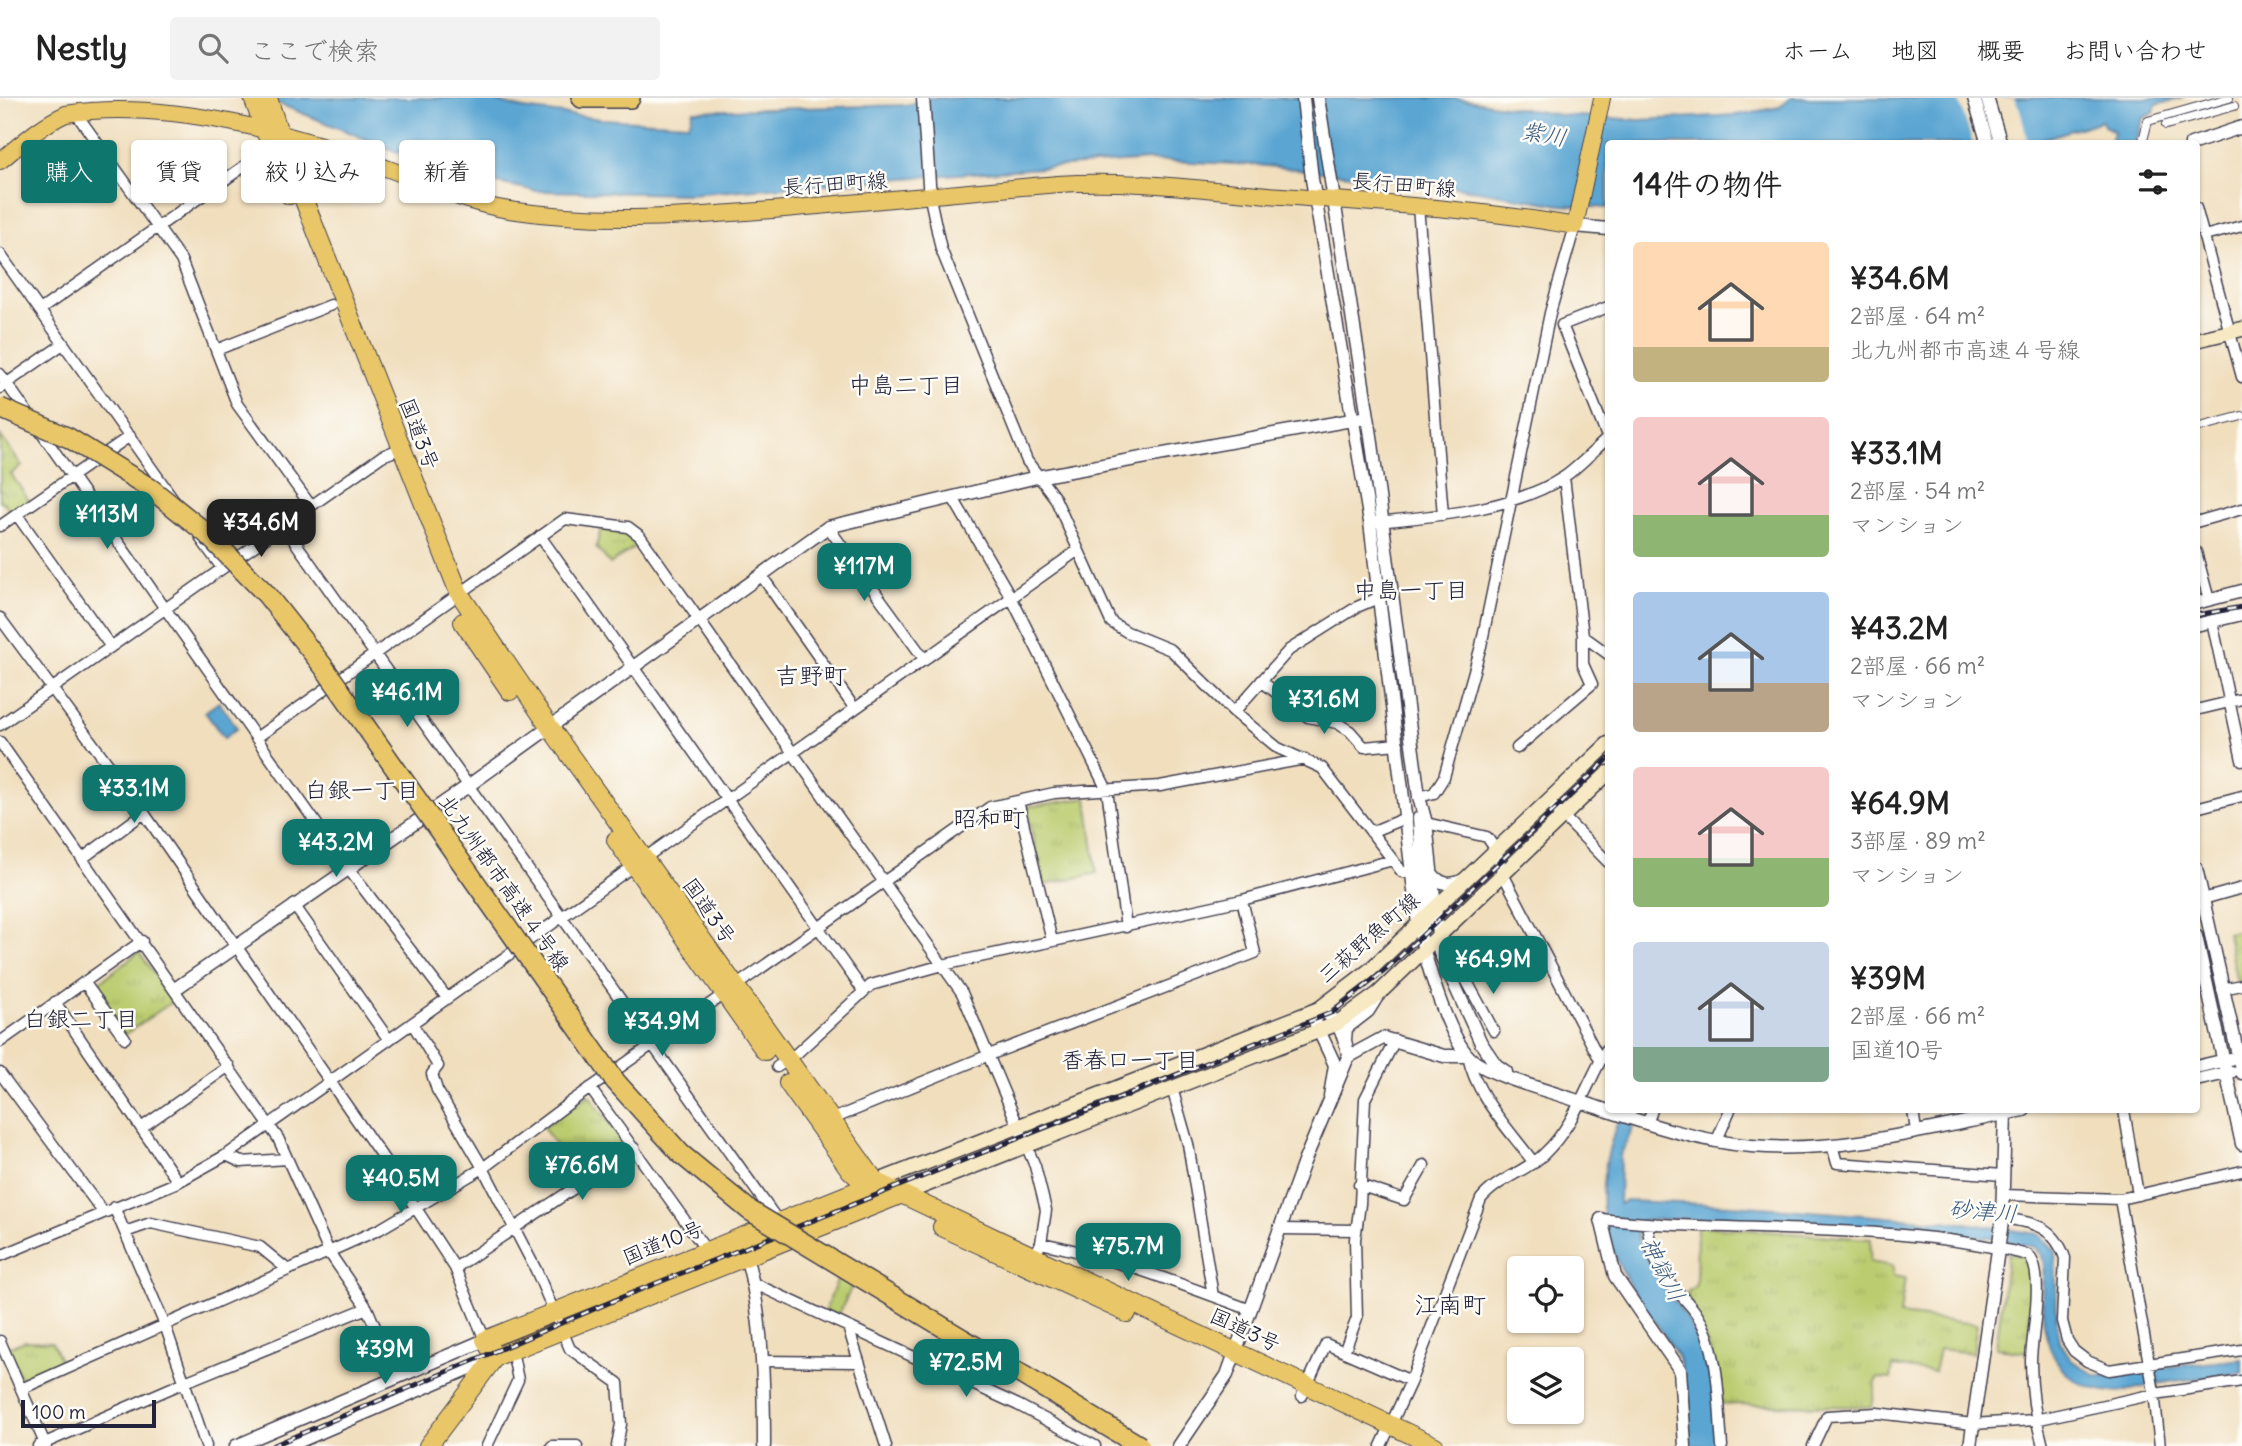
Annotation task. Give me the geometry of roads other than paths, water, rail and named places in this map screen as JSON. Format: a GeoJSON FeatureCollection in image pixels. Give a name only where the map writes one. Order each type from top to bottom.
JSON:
{"type":"FeatureCollection","features":[{"type":"Feature","properties":{"kind":"highway"},"geometry":{"type":"LineString","coordinates":[[582,98],[630,98]]}},
{"type":"Feature","properties":{"kind":"highway","name":"国道3号"},"geometry":{"type":"LineString","coordinates":[[263,108],[269,140]]}},
{"type":"Feature","properties":{"kind":"highway","name":"国道3号"},"geometry":{"type":"LineString","coordinates":[[263,108],[394,451]]}},
{"type":"Feature","properties":{"kind":"highway","name":"国道3号"},"geometry":{"type":"LineString","coordinates":[[291,203],[331,305],[454,596],[544,729],[782,1064],[850,1170],[893,1198],[1305,1390],[1408,1446]]}},
{"type":"Feature","properties":{"kind":"highway","name":"北九州都市高速４号線"},"geometry":{"type":"LineString","coordinates":[[0,408],[69,438],[150,488],[206,533],[266,594],[323,666],[616,1082],[681,1154],[749,1210],[1140,1446]]}},
{"type":"Feature","properties":{"kind":"highway","name":"北九州都市高速４号線"},"geometry":{"type":"LineString","coordinates":[[0,421],[64,449],[144,496],[199,541],[256,601],[314,674],[609,1089],[673,1161],[731,1209],[806,1259],[1118,1446]]}},
{"type":"Feature","properties":{"kind":"highway","name":"国道3号"},"geometry":{"type":"LineString","coordinates":[[782,1064],[830,1120],[872,1184]]}},
{"type":"Feature","properties":{"kind":"highway","name":"国道10号"},"geometry":{"type":"LineString","coordinates":[[485,1340],[872,1184]]}},
{"type":"Feature","properties":{"kind":"highway","name":"国道3号"},"geometry":{"type":"LineString","coordinates":[[893,1198],[1038,1249],[1234,1357]]}},
{"type":"Feature","properties":{"kind":"highway","name":"国道10号"},"geometry":{"type":"LineString","coordinates":[[428,1446],[503,1354],[893,1198]]}},
{"type":"Feature","properties":{"kind":"highway"},"geometry":{"type":"LineString","coordinates":[[485,1340],[503,1354]]}},
{"type":"Feature","properties":{"kind":"highway","name":"国道3号"},"geometry":{"type":"LineString","coordinates":[[1386,1435],[1435,1446]]}},
{"type":"Feature","properties":{"kind":"main road"},"geometry":{"type":"LineString","coordinates":[[1575,226],[1599,98]]}},
{"type":"Feature","properties":{"kind":"main road","name":"長行田町線"},"geometry":{"type":"LineString","coordinates":[[0,160],[45,125],[75,111],[113,102],[152,101],[263,108],[439,191],[505,210],[547,214],[635,221],[930,191],[1063,184],[1150,186],[1418,206],[1575,226]]}},
{"type":"Feature","properties":{"kind":"main road"},"geometry":{"type":"LineString","coordinates":[[2200,339],[2236,330]]}},
{"type":"Feature","properties":{"kind":"main road","name":"三萩野魚町線"},"geometry":{"type":"LineString","coordinates":[[872,1184],[1319,1009],[1370,970],[1605,747]]}},
{"type":"Feature","properties":{"kind":"main road","name":"三萩野魚町線"},"geometry":{"type":"LineString","coordinates":[[893,1198],[1336,1024],[1378,995],[1605,776]]}},
{"type":"Feature","properties":{"kind":"street"},"geometry":{"type":"LineString","coordinates":[[923,98],[930,191],[941,249],[1027,461],[1055,498],[1111,622],[1171,650],[1234,712],[1278,748],[1322,768],[1402,872],[1412,873]]}},
{"type":"Feature","properties":{"kind":"street"},"geometry":{"type":"LineString","coordinates":[[1303,98],[1312,179],[1362,418]]}},
{"type":"Feature","properties":{"kind":"street"},"geometry":{"type":"LineString","coordinates":[[1318,98],[1377,522],[1412,873],[1426,917],[1430,944],[1463,984],[1494,1031]]}},
{"type":"Feature","properties":{"kind":"street"},"geometry":{"type":"LineString","coordinates":[[1974,98],[1987,140]]}},
{"type":"Feature","properties":{"kind":"street"},"geometry":{"type":"LineString","coordinates":[[1987,98],[2000,140]]}},
{"type":"Feature","properties":{"kind":"street"},"geometry":{"type":"LineString","coordinates":[[2143,140],[2148,121],[2242,99]]}},
{"type":"Feature","properties":{"kind":"street"},"geometry":{"type":"LineString","coordinates":[[2166,125],[2231,101]]}},
{"type":"Feature","properties":{"kind":"street"},"geometry":{"type":"LineString","coordinates":[[75,111],[181,260],[237,404],[311,506]]}},
{"type":"Feature","properties":{"kind":"street"},"geometry":{"type":"LineString","coordinates":[[2200,141],[2242,127]]}},
{"type":"Feature","properties":{"kind":"street"},"geometry":{"type":"LineString","coordinates":[[40,310],[241,168]]}},
{"type":"Feature","properties":{"kind":"street"},"geometry":{"type":"LineString","coordinates":[[1418,206],[1443,515]]}},
{"type":"Feature","properties":{"kind":"street"},"geometry":{"type":"LineString","coordinates":[[2200,222],[2236,330],[2242,377]]}},
{"type":"Feature","properties":{"kind":"street"},"geometry":{"type":"LineString","coordinates":[[1419,797],[1434,793],[1444,777],[1481,646],[1550,313],[1575,226],[1605,229]]}},
{"type":"Feature","properties":{"kind":"street"},"geometry":{"type":"LineString","coordinates":[[2204,236],[2242,226]]}},
{"type":"Feature","properties":{"kind":"street"},"geometry":{"type":"LineString","coordinates":[[0,254],[222,568]]}},
{"type":"Feature","properties":{"kind":"street"},"geometry":{"type":"LineString","coordinates":[[216,349],[331,305]]}},
{"type":"Feature","properties":{"kind":"street"},"geometry":{"type":"LineString","coordinates":[[1562,325],[1605,308]]}},
{"type":"Feature","properties":{"kind":"street"},"geometry":{"type":"LineString","coordinates":[[1550,313],[1562,325],[1605,432]]}},
{"type":"Feature","properties":{"kind":"street"},"geometry":{"type":"LineString","coordinates":[[63,344],[2,382],[73,476],[347,867],[447,998]]}},
{"type":"Feature","properties":{"kind":"street"},"geometry":{"type":"LineString","coordinates":[[2200,427],[2242,416]]}},
{"type":"Feature","properties":{"kind":"street"},"geometry":{"type":"LineString","coordinates":[[175,989],[347,867],[468,786],[828,527],[1037,477],[1362,418]]}},
{"type":"Feature","properties":{"kind":"street"},"geometry":{"type":"LineString","coordinates":[[0,526],[130,436]]}},
{"type":"Feature","properties":{"kind":"street"},"geometry":{"type":"LineString","coordinates":[[1377,522],[1443,515],[1510,499],[1564,477],[1605,442]]}},
{"type":"Feature","properties":{"kind":"street"},"geometry":{"type":"LineString","coordinates":[[0,725],[283,525],[394,451]]}},
{"type":"Feature","properties":{"kind":"street"},"geometry":{"type":"LineString","coordinates":[[1517,748],[1592,684],[1583,664],[1583,636],[1564,477]]}},
{"type":"Feature","properties":{"kind":"street"},"geometry":{"type":"LineString","coordinates":[[953,498],[1012,599],[1107,790],[1126,927]]}},
{"type":"Feature","properties":{"kind":"street"},"geometry":{"type":"LineString","coordinates":[[2200,521],[2242,509]]}},
{"type":"Feature","properties":{"kind":"street"},"geometry":{"type":"LineString","coordinates":[[17,515],[111,647]]}},
{"type":"Feature","properties":{"kind":"street"},"geometry":{"type":"LineString","coordinates":[[256,738],[565,519],[628,527],[640,536],[961,993],[1035,1166],[1046,1210],[1038,1249],[1155,1274],[1251,1310]]}},
{"type":"Feature","properties":{"kind":"street"},"geometry":{"type":"LineString","coordinates":[[283,525],[778,1222]]}},
{"type":"Feature","properties":{"kind":"street"},"geometry":{"type":"LineString","coordinates":[[828,527],[925,660]]}},
{"type":"Feature","properties":{"kind":"street"},"geometry":{"type":"LineString","coordinates":[[540,536],[862,989]]}},
{"type":"Feature","properties":{"kind":"street"},"geometry":{"type":"LineString","coordinates":[[0,1256],[178,1182],[226,1155],[1077,551]]}},
{"type":"Feature","properties":{"kind":"street"},"geometry":{"type":"LineString","coordinates":[[761,575],[855,709]]}},
{"type":"Feature","properties":{"kind":"street"},"geometry":{"type":"LineString","coordinates":[[2202,602],[2242,591]]}},
{"type":"Feature","properties":{"kind":"street"},"geometry":{"type":"LineString","coordinates":[[1385,595],[1419,797],[1426,823],[1432,874],[1426,917]]}},
{"type":"Feature","properties":{"kind":"street"},"geometry":{"type":"LineString","coordinates":[[1234,712],[1289,650],[1357,607],[1385,595]]}},
{"type":"Feature","properties":{"kind":"street"},"geometry":{"type":"LineString","coordinates":[[2200,624],[2242,614]]}},
{"type":"Feature","properties":{"kind":"street"},"geometry":{"type":"LineString","coordinates":[[0,618],[144,813],[331,1081],[455,1268],[485,1340],[236,1446]]}},
{"type":"Feature","properties":{"kind":"street"},"geometry":{"type":"LineString","coordinates":[[2212,621],[2242,760]]}},
{"type":"Feature","properties":{"kind":"street"},"geometry":{"type":"LineString","coordinates":[[1583,636],[1605,652]]}},
{"type":"Feature","properties":{"kind":"street"},"geometry":{"type":"LineString","coordinates":[[1261,681],[1308,717],[1337,723],[1350,731],[1364,747],[1398,744]]}},
{"type":"Feature","properties":{"kind":"street"},"geometry":{"type":"LineString","coordinates":[[2200,709],[2242,699]]}},
{"type":"Feature","properties":{"kind":"street"},"geometry":{"type":"LineString","coordinates":[[0,742],[270,1125],[329,1252],[367,1308],[396,1376]]}},
{"type":"Feature","properties":{"kind":"street"},"geometry":{"type":"LineString","coordinates":[[21,1389],[380,1229],[415,1209],[483,1168],[590,1088],[990,807],[1054,793],[1160,786],[1305,759]]}},
{"type":"Feature","properties":{"kind":"street"},"geometry":{"type":"LineString","coordinates":[[2200,807],[2242,796]]}},
{"type":"Feature","properties":{"kind":"street"},"geometry":{"type":"LineString","coordinates":[[1419,797],[1418,835],[1430,944],[1454,1009],[1460,1040],[1480,1088],[1534,1163]]}},
{"type":"Feature","properties":{"kind":"street"},"geometry":{"type":"LineString","coordinates":[[1018,800],[1052,941]]}},
{"type":"Feature","properties":{"kind":"street"},"geometry":{"type":"LineString","coordinates":[[1549,802],[1605,859]]}},
{"type":"Feature","properties":{"kind":"street"},"geometry":{"type":"LineString","coordinates":[[83,858],[144,813]]}},
{"type":"Feature","properties":{"kind":"street"},"geometry":{"type":"LineString","coordinates":[[1371,832],[1405,818]]}},
{"type":"Feature","properties":{"kind":"street"},"geometry":{"type":"LineString","coordinates":[[1426,823],[1487,837],[1496,850],[1503,874],[1600,1060]]}},
{"type":"Feature","properties":{"kind":"street"},"geometry":{"type":"LineString","coordinates":[[782,1064],[862,989],[943,965],[1242,900],[1393,860]]}},
{"type":"Feature","properties":{"kind":"street"},"geometry":{"type":"LineString","coordinates":[[1432,874],[1441,882],[1449,884],[1467,878]]}},
{"type":"Feature","properties":{"kind":"street"},"geometry":{"type":"LineString","coordinates":[[2200,1067],[2241,1065],[2200,900],[2242,888]]}},
{"type":"Feature","properties":{"kind":"street"},"geometry":{"type":"LineString","coordinates":[[830,1120],[989,1055],[1255,953],[1242,900]]}},
{"type":"Feature","properties":{"kind":"street"},"geometry":{"type":"LineString","coordinates":[[295,905],[389,1040]]}},
{"type":"Feature","properties":{"kind":"street"},"geometry":{"type":"LineString","coordinates":[[0,1042],[142,941]]}},
{"type":"Feature","properties":{"kind":"street"},"geometry":{"type":"LineString","coordinates":[[2200,955],[2242,1144]]}},
{"type":"Feature","properties":{"kind":"street"},"geometry":{"type":"LineString","coordinates":[[1444,961],[1447,984],[1470,1037],[1468,1056]]}},
{"type":"Feature","properties":{"kind":"street"},"geometry":{"type":"LineString","coordinates":[[1405,968],[1415,967],[1421,971],[1451,1040],[1482,1067],[1605,1110]]}},
{"type":"Feature","properties":{"kind":"street"},"geometry":{"type":"LineString","coordinates":[[84,982],[125,1038]]}},
{"type":"Feature","properties":{"kind":"street"},"geometry":{"type":"LineString","coordinates":[[1463,984],[1481,1043],[1496,1065],[1511,1077]]}},
{"type":"Feature","properties":{"kind":"street"},"geometry":{"type":"LineString","coordinates":[[2222,989],[2242,985]]}},
{"type":"Feature","properties":{"kind":"street"},"geometry":{"type":"LineString","coordinates":[[1179,1446],[1234,1357],[1280,1229],[1348,1057],[1346,1028],[1368,1011],[1378,995]]}},
{"type":"Feature","properties":{"kind":"street"},"geometry":{"type":"LineString","coordinates":[[55,1002],[178,1182]]}},
{"type":"Feature","properties":{"kind":"street"},"geometry":{"type":"LineString","coordinates":[[1331,1096],[1335,1065],[1314,1017],[1319,1009],[1327,1012],[1345,1041]]}},
{"type":"Feature","properties":{"kind":"street"},"geometry":{"type":"LineString","coordinates":[[412,1023],[438,1066],[432,1074],[437,1090],[483,1168],[556,1311],[570,1349],[618,1383],[621,1424],[617,1446]]}},
{"type":"Feature","properties":{"kind":"street"},"geometry":{"type":"LineString","coordinates":[[1348,1057],[1379,1039],[1395,1040],[1444,1056],[1468,1056]]}},
{"type":"Feature","properties":{"kind":"street"},"geometry":{"type":"LineString","coordinates":[[1344,1352],[1357,1318],[1356,1230],[1365,1099],[1395,1040]]}},
{"type":"Feature","properties":{"kind":"street"},"geometry":{"type":"LineString","coordinates":[[1386,1435],[1411,1381],[1481,1199],[1488,1190],[1534,1163],[1565,1133],[1605,1052]]}},
{"type":"Feature","properties":{"kind":"street"},"geometry":{"type":"LineString","coordinates":[[141,1128],[229,1066]]}},
{"type":"Feature","properties":{"kind":"street"},"geometry":{"type":"LineString","coordinates":[[2200,1078],[2223,1067]]}},
{"type":"Feature","properties":{"kind":"street"},"geometry":{"type":"LineString","coordinates":[[0,1073],[125,1232],[165,1325],[206,1446]]}},
{"type":"Feature","properties":{"kind":"street"},"geometry":{"type":"LineString","coordinates":[[590,1088],[706,1250]]}},
{"type":"Feature","properties":{"kind":"street"},"geometry":{"type":"LineString","coordinates":[[1172,1088],[1188,1144],[1213,1296]]}},
{"type":"Feature","properties":{"kind":"street"},"geometry":{"type":"LineString","coordinates":[[1614,1113],[1643,1123],[1717,1140],[1763,1146],[1832,1145],[1916,1131],[1996,1113]]}},
{"type":"Feature","properties":{"kind":"street"},"geometry":{"type":"LineString","coordinates":[[1643,1123],[1650,1113]]}},
{"type":"Feature","properties":{"kind":"street"},"geometry":{"type":"LineString","coordinates":[[1717,1140],[1729,1113]]}},
{"type":"Feature","properties":{"kind":"street"},"geometry":{"type":"LineString","coordinates":[[1913,1113],[1916,1131]]}},
{"type":"Feature","properties":{"kind":"street"},"geometry":{"type":"LineString","coordinates":[[1970,1446],[2002,1220],[2005,1113]]}},
{"type":"Feature","properties":{"kind":"street"},"geometry":{"type":"LineString","coordinates":[[2124,1113],[2138,1195]]}},
{"type":"Feature","properties":{"kind":"street"},"geometry":{"type":"LineString","coordinates":[[1832,1145],[1837,1163],[2003,1175]]}},
{"type":"Feature","properties":{"kind":"street"},"geometry":{"type":"LineString","coordinates":[[455,1268],[634,1148]]}},
{"type":"Feature","properties":{"kind":"street"},"geometry":{"type":"LineString","coordinates":[[226,1155],[241,1162],[287,1158]]}},
{"type":"Feature","properties":{"kind":"street"},"geometry":{"type":"LineString","coordinates":[[1359,1185],[1404,1200],[1424,1165]]}},
{"type":"Feature","properties":{"kind":"street"},"geometry":{"type":"LineString","coordinates":[[2003,1195],[2120,1199],[2242,1171]]}},
{"type":"Feature","properties":{"kind":"street"},"geometry":{"type":"LineString","coordinates":[[2120,1199],[2155,1393],[2161,1446]]}},
{"type":"Feature","properties":{"kind":"street"},"geometry":{"type":"LineString","coordinates":[[1685,1446],[1680,1370],[1615,1276],[1601,1219],[1647,1224],[1794,1228],[1999,1246],[2028,1255],[2036,1269],[2035,1332],[2031,1359],[2035,1420],[2043,1446]]}},
{"type":"Feature","properties":{"kind":"street"},"geometry":{"type":"LineString","coordinates":[[2002,1220],[2047,1229],[2062,1249],[2065,1258],[2062,1321],[2074,1351],[2087,1362],[2109,1370],[2242,1350]]}},
{"type":"Feature","properties":{"kind":"street"},"geometry":{"type":"LineString","coordinates":[[125,1232],[151,1223],[260,1247],[288,1270]]}},
{"type":"Feature","properties":{"kind":"street"},"geometry":{"type":"LineString","coordinates":[[1647,1224],[1650,1243],[1661,1270],[1697,1314],[1707,1340],[1716,1370],[1723,1446]]}},
{"type":"Feature","properties":{"kind":"street"},"geometry":{"type":"LineString","coordinates":[[1280,1229],[1356,1230]]}},
{"type":"Feature","properties":{"kind":"street"},"geometry":{"type":"LineString","coordinates":[[740,1237],[747,1255],[761,1361],[764,1446]]}},
{"type":"Feature","properties":{"kind":"street"},"geometry":{"type":"LineString","coordinates":[[751,1282],[1017,1405],[1095,1446]]}},
{"type":"Feature","properties":{"kind":"street"},"geometry":{"type":"LineString","coordinates":[[0,1341],[43,1445],[184,1381],[367,1308]]}},
{"type":"Feature","properties":{"kind":"street"},"geometry":{"type":"LineString","coordinates":[[848,1327],[886,1446]]}},
{"type":"Feature","properties":{"kind":"street"},"geometry":{"type":"LineString","coordinates":[[1305,1390],[1326,1344],[1411,1381]]}},
{"type":"Feature","properties":{"kind":"street"},"geometry":{"type":"LineString","coordinates":[[288,1446],[308,1442],[503,1354],[519,1380],[487,1446]]}},
{"type":"Feature","properties":{"kind":"street"},"geometry":{"type":"LineString","coordinates":[[761,1361],[857,1362]]}},
{"type":"Feature","properties":{"kind":"street"},"geometry":{"type":"LineString","coordinates":[[1813,1446],[1827,1416],[1877,1413],[1973,1424],[2035,1420],[2155,1393],[2242,1381]]}},
{"type":"Feature","properties":{"kind":"street"},"geometry":{"type":"LineString","coordinates":[[552,1446],[577,1446]]}},
{"type":"Feature","properties":{"kind":"water","name":"紫川"},"geometry":{"type":"Polygon","coordinates":[[[265,98],[485,98],[524,109],[602,119],[689,124],[693,111],[908,105],[927,98],[1454,98],[1561,115],[1640,120],[1736,115],[1780,107],[1790,98],[2183,98],[2156,105],[2154,113],[2143,118],[2136,140],[2110,140],[2114,131],[2104,126],[2102,121],[2039,140],[1605,140],[1605,208],[1560,205],[1444,185],[1257,165],[1149,160],[688,194],[537,191],[495,182],[495,140],[399,140],[399,153],[385,147],[385,140],[368,140],[265,98]]]}},
{"type":"Feature","properties":{"kind":"water"},"geometry":{"type":"Polygon","coordinates":[[[219,702],[237,728],[224,738],[205,712],[219,702]]]}},
{"type":"Feature","properties":{"kind":"water"},"geometry":{"type":"Polygon","coordinates":[[[1621,1113],[1640,1113],[1620,1156],[1619,1204],[1625,1201],[1734,1205],[1965,1223],[2038,1234],[2055,1250],[2057,1323],[2060,1341],[2071,1360],[2096,1375],[2117,1377],[2150,1369],[2242,1359],[2242,1373],[2115,1392],[2091,1388],[2073,1378],[2059,1365],[2050,1348],[2042,1309],[2044,1266],[2042,1256],[2034,1247],[1988,1237],[1677,1219],[1640,1221],[1637,1236],[1649,1263],[1689,1322],[1705,1355],[1713,1381],[1717,1446],[1687,1446],[1684,1389],[1679,1360],[1625,1277],[1607,1231],[1603,1186],[1612,1137],[1621,1113]]]}},
{"type":"Feature","properties":{"kind":"railway"},"geometry":{"type":"LineString","coordinates":[[2200,614],[2242,607]]}},
{"type":"Feature","properties":{"kind":"railway"},"geometry":{"type":"LineString","coordinates":[[272,1446],[632,1293],[1333,1012],[1389,967],[1605,762]]}},
{"type":"Feature","properties":{"kind":"district","name":"中島二丁目"},"geometry":{"type":"Point","coordinates":[906,385]}},
{"type":"Feature","properties":{"kind":"district","name":"中島一丁目"},"geometry":{"type":"Point","coordinates":[1411,590]}},
{"type":"Feature","properties":{"kind":"district","name":"吉野町"},"geometry":{"type":"Point","coordinates":[811,676]}},
{"type":"Feature","properties":{"kind":"district","name":"白銀一丁目"},"geometry":{"type":"Point","coordinates":[362,790]}},
{"type":"Feature","properties":{"kind":"district","name":"昭和町"},"geometry":{"type":"Point","coordinates":[989,819]}},
{"type":"Feature","properties":{"kind":"district","name":"白銀二丁目"},"geometry":{"type":"Point","coordinates":[81,1019]}},
{"type":"Feature","properties":{"kind":"district","name":"香春口一丁目"},"geometry":{"type":"Point","coordinates":[1130,1060]}},
{"type":"Feature","properties":{"kind":"district","name":"江南町"},"geometry":{"type":"Point","coordinates":[1450,1305]}},
{"type":"Feature","properties":{"kind":"water label","name":"砂津川"},"geometry":{"type":"Point","coordinates":[1983,1211]}},
{"type":"Feature","properties":{"kind":"water label","name":"神獄川"},"geometry":{"type":"Point","coordinates":[1663,1269]}}]}
